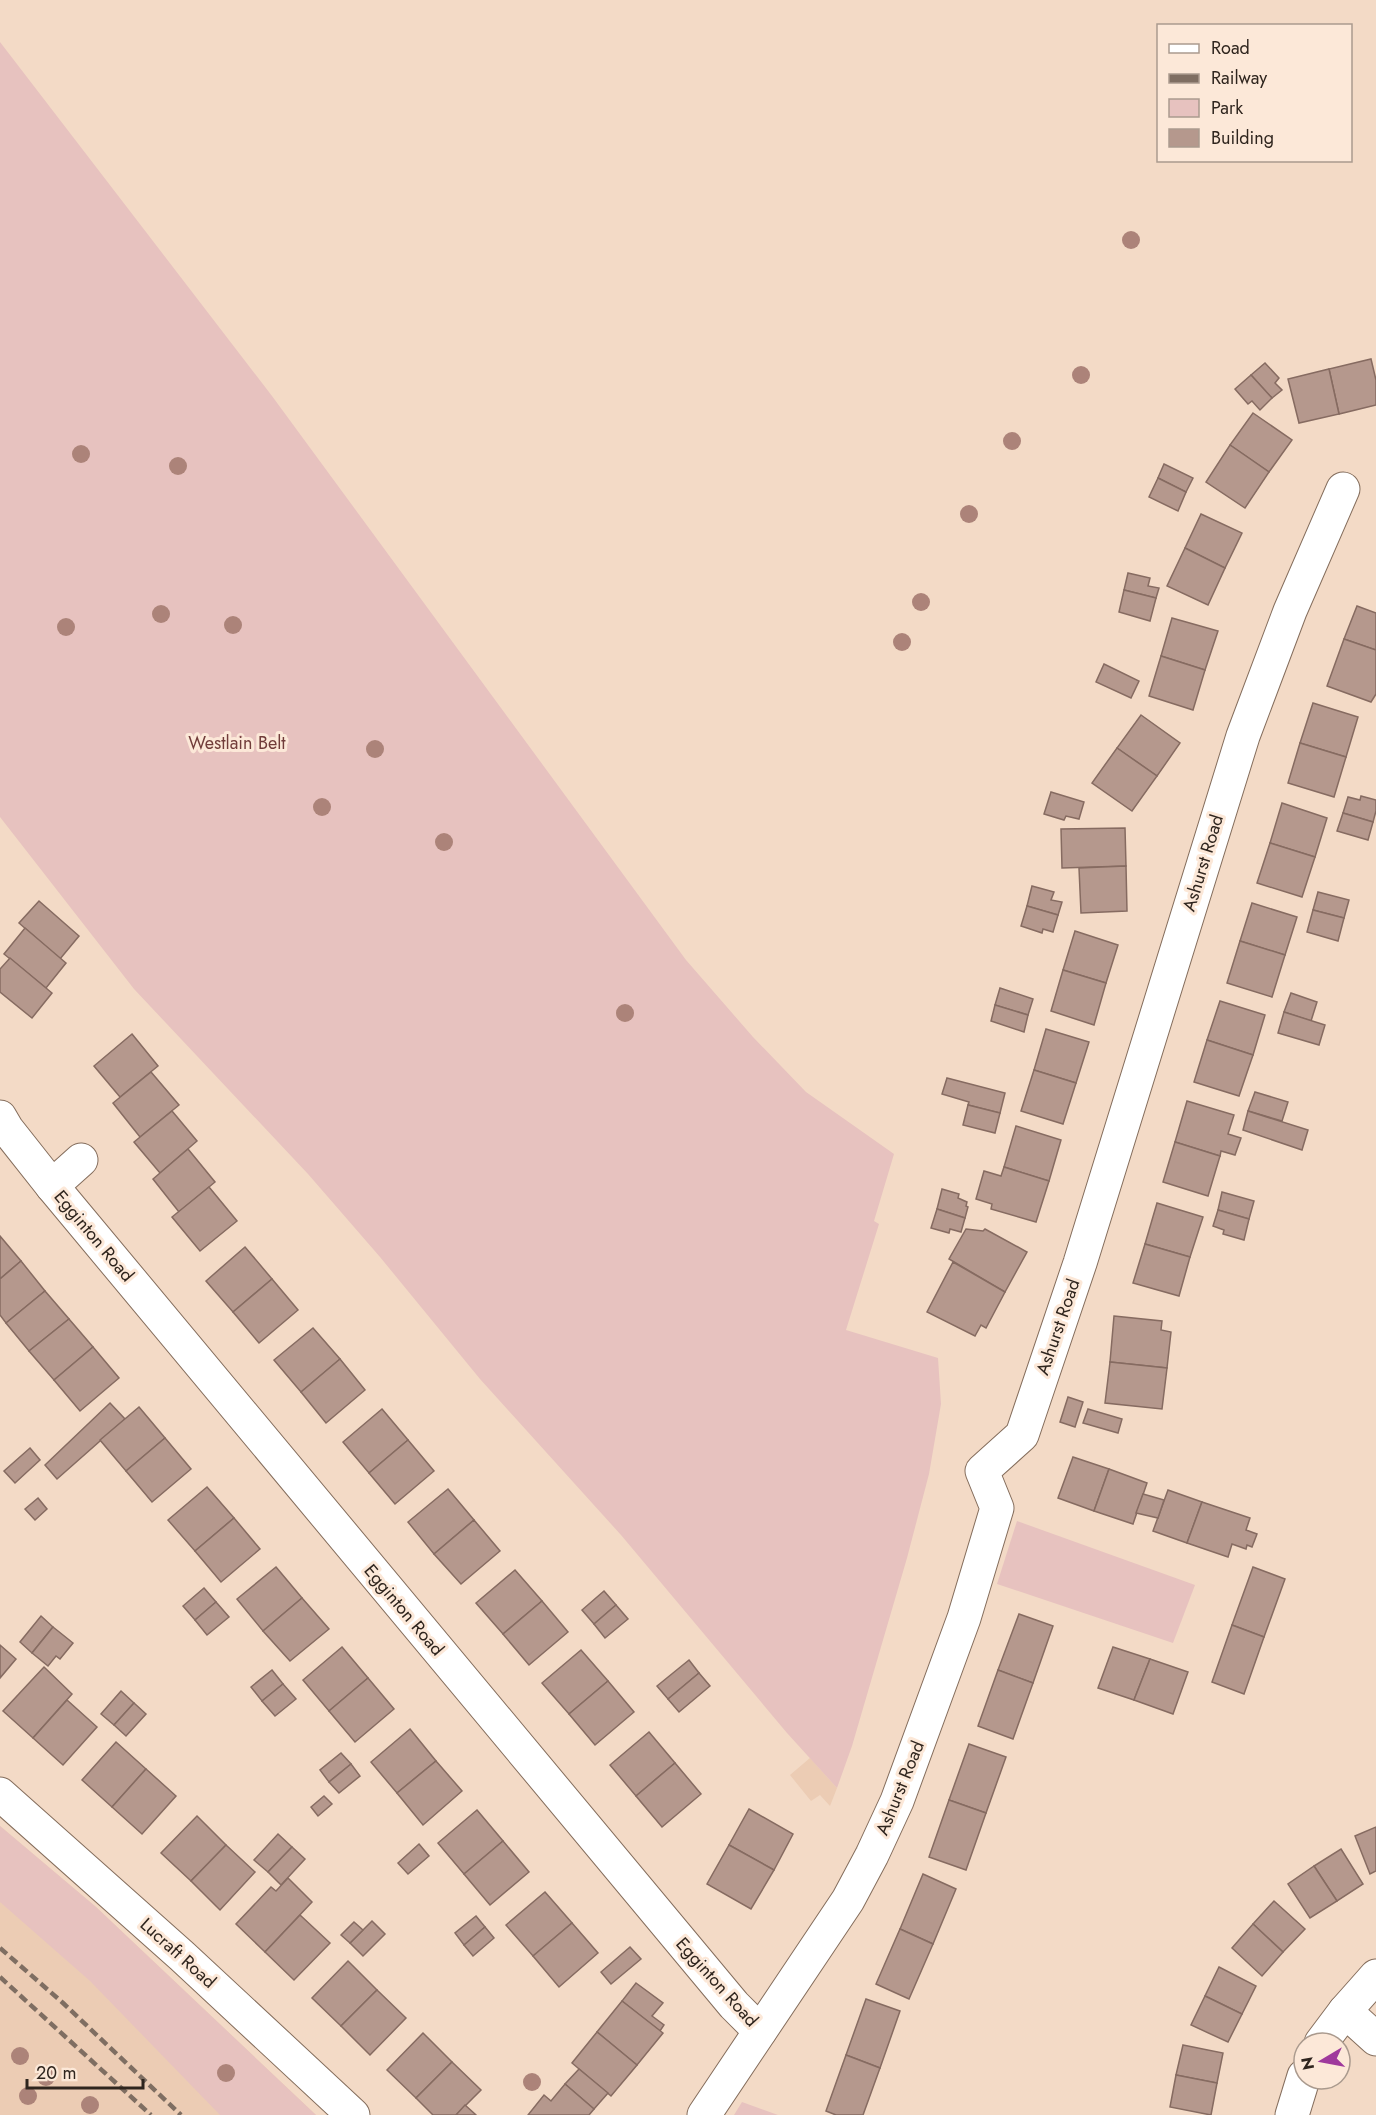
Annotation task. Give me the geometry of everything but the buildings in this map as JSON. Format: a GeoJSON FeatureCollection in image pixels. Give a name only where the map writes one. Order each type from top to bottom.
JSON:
{"type":"FeatureCollection","features":[{"type":"Feature","properties":{"kind":"street","name":"Ashurst Road"},"geometry":{"type":"LineString","coordinates":[[704,2115],[848,1900],[897,1801],[964,1618],[997,1508],[982,1472],[1022,1435],[1080,1263],[1243,736],[1290,611],[1343,489]]}},
{"type":"Feature","properties":{"kind":"street","name":"Egginton Road"},"geometry":{"type":"LineString","coordinates":[[0,1117],[52,1186],[734,2005],[760,2031]]}},
{"type":"Feature","properties":{"kind":"street","name":"Egginton Road"},"geometry":{"type":"LineString","coordinates":[[52,1186],[81,1160]]}},
{"type":"Feature","properties":{"kind":"street","name":"Lucraft Road"},"geometry":{"type":"LineString","coordinates":[[0,1794],[182,1956],[353,2115]]}},
{"type":"Feature","properties":{"kind":"street"},"geometry":{"type":"LineString","coordinates":[[1330,2031],[1376,1976]]}},
{"type":"Feature","properties":{"kind":"street"},"geometry":{"type":"LineString","coordinates":[[1345,2011],[1376,2039]]}},
{"type":"Feature","properties":{"kind":"street"},"geometry":{"type":"LineString","coordinates":[[1292,2115],[1299,2091]]}},
{"type":"Feature","properties":{"kind":"shaded area"},"geometry":{"type":"Polygon","coordinates":[[[810,1758],[837,1788],[830,1806],[820,1795],[811,1801],[790,1775],[810,1758]]]}},
{"type":"Feature","properties":{"kind":"shaded area"},"geometry":{"type":"Polygon","coordinates":[[[0,1826],[96,1907],[316,2115],[0,2115],[0,1826]]]}},
{"type":"Feature","properties":{"kind":"green space","name":"Westlain Belt"},"geometry":{"type":"Polygon","coordinates":[[[0,42],[272,396],[686,960],[753,1037],[806,1092],[894,1154],[874,1221],[879,1224],[846,1330],[938,1358],[941,1404],[929,1474],[907,1558],[852,1746],[837,1788],[787,1733],[621,1535],[480,1379],[380,1257],[308,1174],[134,989],[0,817],[0,42]]]}},
{"type":"Feature","properties":{"kind":"green space"},"geometry":{"type":"Polygon","coordinates":[[[1017,1521],[1195,1585],[1173,1643],[997,1584],[1017,1521]]]}},
{"type":"Feature","properties":{"kind":"green space"},"geometry":{"type":"Polygon","coordinates":[[[0,1826],[96,1907],[316,2115],[220,2115],[90,1981],[0,1902],[0,1826]]]}},
{"type":"Feature","properties":{"kind":"green space"},"geometry":{"type":"Polygon","coordinates":[[[742,2102],[778,2115],[734,2115],[742,2102]]]}},
{"type":"Feature","properties":{"kind":"railway"},"geometry":{"type":"LineString","coordinates":[[0,1948],[63,2003],[181,2115]]}},
{"type":"Feature","properties":{"kind":"railway"},"geometry":{"type":"LineString","coordinates":[[0,1977],[151,2115]]}}]}
